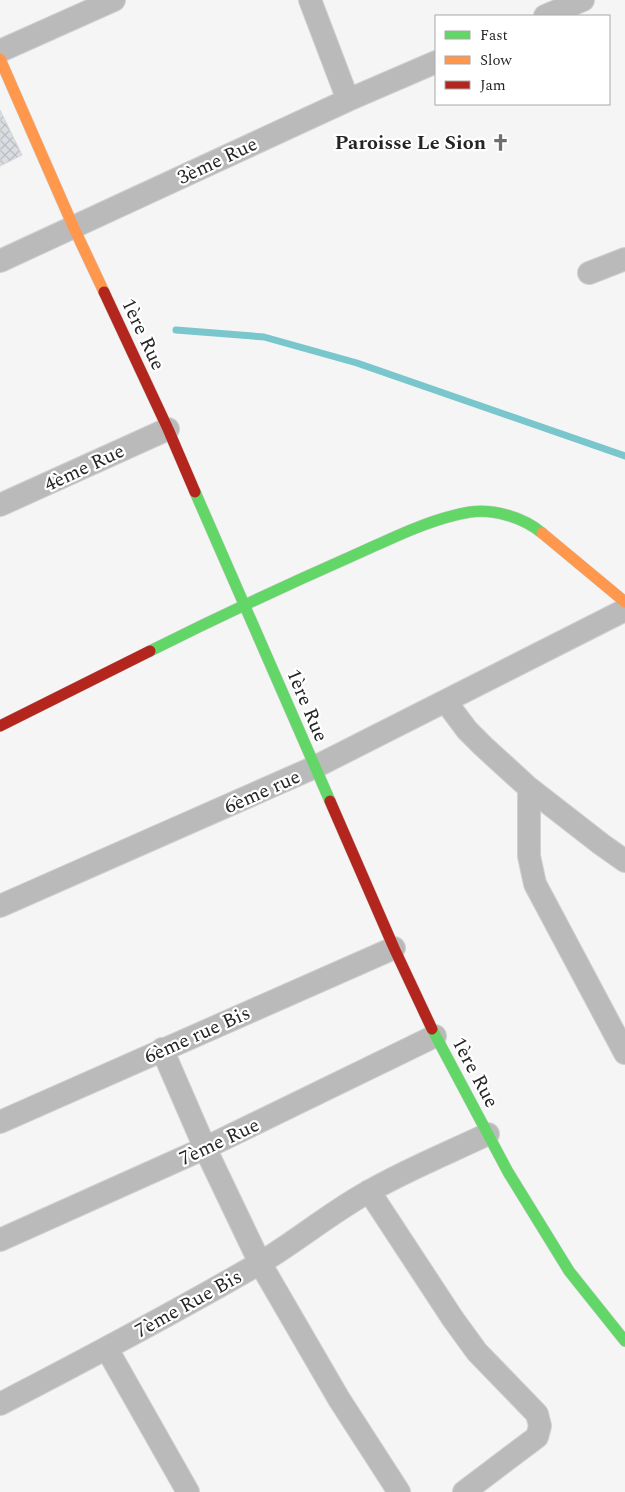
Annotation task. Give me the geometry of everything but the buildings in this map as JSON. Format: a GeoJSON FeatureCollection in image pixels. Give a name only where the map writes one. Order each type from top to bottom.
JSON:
{"type":"FeatureCollection","features":[{"type":"Feature","properties":{"kind":"street"},"geometry":{"type":"LineString","coordinates":[[0,51],[114,0]]}},
{"type":"Feature","properties":{"kind":"street"},"geometry":{"type":"LineString","coordinates":[[310,0],[348,100]]}},
{"type":"Feature","properties":{"kind":"street"},"geometry":{"type":"LineString","coordinates":[[547,15],[583,0]]}},
{"type":"Feature","properties":{"kind":"street","name":"1ère Rue"},"geometry":{"type":"LineString","coordinates":[[0,59],[73,226],[168,429],[394,948],[435,1036],[508,1172],[569,1271],[625,1342]]}},
{"type":"Feature","properties":{"kind":"street","name":"3ème Rue"},"geometry":{"type":"LineString","coordinates":[[0,261],[348,100],[435,62]]}},
{"type":"Feature","properties":{"kind":"street"},"geometry":{"type":"LineString","coordinates":[[589,272],[625,259]]}},
{"type":"Feature","properties":{"kind":"street","name":"4ème Rue"},"geometry":{"type":"LineString","coordinates":[[0,505],[168,429]]}},
{"type":"Feature","properties":{"kind":"street"},"geometry":{"type":"LineString","coordinates":[[0,726],[244,604],[426,523],[472,512],[506,514],[535,527],[625,602]]}},
{"type":"Feature","properties":{"kind":"street","name":"6ème rue"},"geometry":{"type":"LineString","coordinates":[[0,906],[315,767],[625,610]]}},
{"type":"Feature","properties":{"kind":"street"},"geometry":{"type":"LineString","coordinates":[[446,702],[472,735],[529,788],[625,861]]}},
{"type":"Feature","properties":{"kind":"street"},"geometry":{"type":"LineString","coordinates":[[529,788],[529,856],[535,884],[625,1054]]}},
{"type":"Feature","properties":{"kind":"street","name":"6ème rue Bis"},"geometry":{"type":"LineString","coordinates":[[0,1122],[394,948]]}},
{"type":"Feature","properties":{"kind":"street","name":"7ème Rue"},"geometry":{"type":"LineString","coordinates":[[0,1240],[205,1148],[435,1036]]}},
{"type":"Feature","properties":{"kind":"street"},"geometry":{"type":"LineString","coordinates":[[162,1049],[205,1148],[260,1263],[339,1399],[400,1492]]}},
{"type":"Feature","properties":{"kind":"street","name":"7ème Rue Bis"},"geometry":{"type":"LineString","coordinates":[[0,1404],[107,1348],[260,1263],[286,1247],[334,1212],[369,1191],[488,1134]]}},
{"type":"Feature","properties":{"kind":"street"},"geometry":{"type":"LineString","coordinates":[[369,1191],[477,1352],[536,1414],[540,1426],[537,1437],[464,1492]]}},
{"type":"Feature","properties":{"kind":"street"},"geometry":{"type":"LineString","coordinates":[[107,1348],[188,1492]]}},
{"type":"Feature","properties":{"kind":"waterway"},"geometry":{"type":"LineString","coordinates":[[176,330],[264,337],[357,363],[625,456]]}},
{"type":"Feature","properties":{"kind":"traffic: fast"},"geometry":{"type":"LineString","coordinates":[[195,492],[330,801]]}},
{"type":"Feature","properties":{"kind":"traffic: fast"},"geometry":{"type":"LineString","coordinates":[[150,651],[394,537],[454,515],[479,511],[508,515],[534,527],[542,533]]}},
{"type":"Feature","properties":{"kind":"traffic: fast"},"geometry":{"type":"LineString","coordinates":[[432,1029],[508,1172],[569,1271],[625,1341]]}},
{"type":"Feature","properties":{"kind":"traffic: slow"},"geometry":{"type":"LineString","coordinates":[[0,59],[104,292]]}},
{"type":"Feature","properties":{"kind":"traffic: slow"},"geometry":{"type":"LineString","coordinates":[[542,533],[625,602]]}},
{"type":"Feature","properties":{"kind":"traffic: jam"},"geometry":{"type":"LineString","coordinates":[[104,292],[168,429],[195,492]]}},
{"type":"Feature","properties":{"kind":"traffic: jam"},"geometry":{"type":"LineString","coordinates":[[0,726],[150,651]]}},
{"type":"Feature","properties":{"kind":"traffic: jam"},"geometry":{"type":"LineString","coordinates":[[330,801],[394,948],[432,1029]]}},
{"type":"Feature","properties":{"kind":"place","name":"Paroisse Le Sion"},"geometry":{"type":"Point","coordinates":[500,142]}}]}
